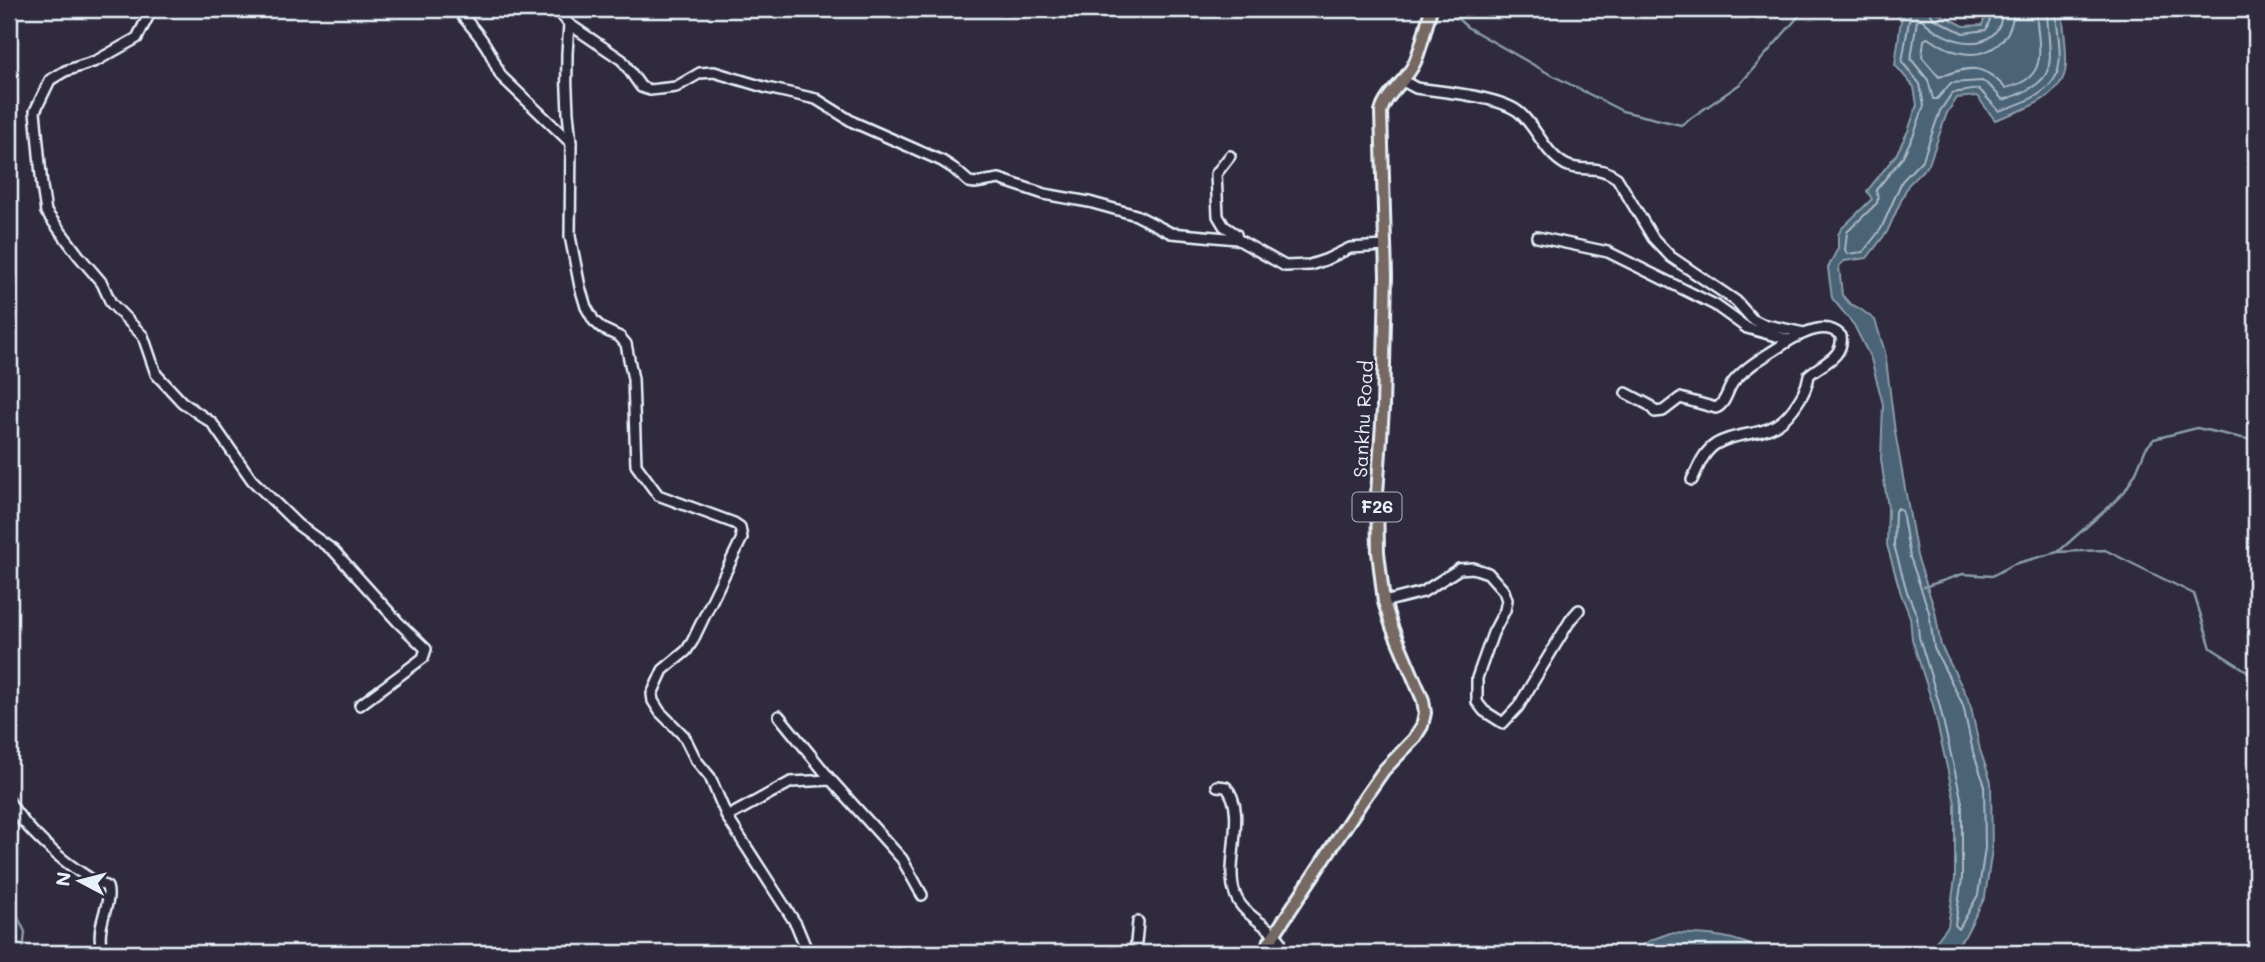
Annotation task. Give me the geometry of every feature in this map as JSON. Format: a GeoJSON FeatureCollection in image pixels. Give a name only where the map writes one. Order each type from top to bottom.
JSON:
{"type":"FeatureCollection","features":[{"type":"Feature","properties":{"kind":"main road","name":"Sankhu Road"},"geometry":{"type":"LineString","coordinates":[[1262,953],[1368,792],[1384,770],[1414,739],[1422,726],[1425,713],[1423,700],[1384,602],[1376,530],[1383,409],[1385,246],[1381,113],[1387,100],[1404,81],[1415,62],[1430,12]]}},
{"type":"Feature","properties":{"kind":"street"},"geometry":{"type":"LineString","coordinates":[[152,9],[137,38],[96,61],[65,71],[50,80],[35,111],[41,187],[46,212],[102,283],[111,303],[143,336],[156,374],[182,402],[212,423],[252,480],[298,525],[334,551],[426,649],[423,658],[360,705]]}},
{"type":"Feature","properties":{"kind":"street"},"geometry":{"type":"LineString","coordinates":[[456,9],[480,37],[502,77],[571,143]]}},
{"type":"Feature","properties":{"kind":"street"},"geometry":{"type":"LineString","coordinates":[[557,9],[569,24],[622,60],[641,86],[650,90],[676,87],[699,73],[714,72],[816,99],[853,122],[942,161],[969,182],[999,179],[1044,194],[1089,202],[1136,215],[1171,233],[1237,239],[1277,263],[1294,267],[1325,260],[1350,248],[1385,246]]}},
{"type":"Feature","properties":{"kind":"street"},"geometry":{"type":"LineString","coordinates":[[569,24],[565,64],[571,143],[570,236],[586,307],[594,321],[620,337],[626,344],[633,379],[636,466],[658,495],[734,523],[740,527],[742,538],[692,642],[686,651],[663,670],[652,694],[653,701],[684,736],[696,760],[710,776],[727,817],[796,924],[807,953]]}},
{"type":"Feature","properties":{"kind":"street"},"geometry":{"type":"LineString","coordinates":[[1404,81],[1416,88],[1497,101],[1518,111],[1537,131],[1550,153],[1568,166],[1595,168],[1617,178],[1653,238],[1671,257],[1736,301],[1752,319],[1762,324],[1804,332],[1826,329],[1838,332],[1841,336],[1842,344],[1838,355],[1809,375],[1803,393],[1783,421],[1766,430],[1715,445],[1704,455],[1692,480]]}},
{"type":"Feature","properties":{"kind":"street"},"geometry":{"type":"LineString","coordinates":[[1230,156],[1216,174],[1218,216],[1220,223],[1236,234],[1237,239]]}},
{"type":"Feature","properties":{"kind":"street"},"geometry":{"type":"LineString","coordinates":[[1537,237],[1608,252],[1716,305],[1747,328],[1790,341]]}},
{"type":"Feature","properties":{"kind":"street"},"geometry":{"type":"LineString","coordinates":[[1626,393],[1649,405],[1655,412],[1663,411],[1680,398],[1716,408],[1721,406],[1733,381],[1756,361],[1804,332]]}},
{"type":"Feature","properties":{"kind":"street"},"geometry":{"type":"LineString","coordinates":[[1384,602],[1423,592],[1459,569],[1473,568],[1488,573],[1504,591],[1507,600],[1477,678],[1477,702],[1484,711],[1503,723],[1518,707],[1579,610]]}},
{"type":"Feature","properties":{"kind":"street"},"geometry":{"type":"LineString","coordinates":[[779,716],[831,780],[902,859],[922,895]]}},
{"type":"Feature","properties":{"kind":"street"},"geometry":{"type":"LineString","coordinates":[[727,817],[791,782],[831,780]]}},
{"type":"Feature","properties":{"kind":"street"},"geometry":{"type":"LineString","coordinates":[[1217,786],[1226,787],[1232,794],[1235,806],[1232,878],[1234,894],[1243,908],[1275,933],[1280,940],[1281,953]]}},
{"type":"Feature","properties":{"kind":"street"},"geometry":{"type":"LineString","coordinates":[[9,801],[32,831],[51,848],[88,878],[107,887],[109,896],[99,938],[103,953]]}},
{"type":"Feature","properties":{"kind":"street"},"geometry":{"type":"LineString","coordinates":[[1135,953],[1138,922]]}},
{"type":"Feature","properties":{"kind":"water"},"geometry":{"type":"Polygon","coordinates":[[[1905,9],[1931,9],[1964,26],[1982,25],[1988,9],[2062,9],[2066,51],[2064,76],[2058,86],[2050,95],[2028,107],[1995,120],[1977,96],[1957,98],[1947,113],[1929,164],[1908,185],[1887,232],[1867,258],[1844,261],[1839,266],[1842,295],[1850,304],[1875,320],[1885,352],[1895,432],[1917,556],[1935,611],[1941,646],[1970,702],[1980,750],[1991,782],[1992,849],[1985,897],[1965,936],[1949,953],[1927,953],[1948,926],[1955,879],[1955,803],[1933,705],[1912,639],[1910,617],[1887,545],[1888,508],[1881,459],[1883,404],[1871,359],[1854,325],[1832,298],[1828,268],[1838,248],[1841,229],[1872,199],[1867,191],[1896,155],[1917,105],[1914,87],[1895,65],[1905,9]]]}},
{"type":"Feature","properties":{"kind":"water"},"geometry":{"type":"Polygon","coordinates":[[[1670,933],[1732,939],[1765,953],[1723,953],[1702,948],[1672,953],[1630,953],[1651,940],[1670,933]]]}},
{"type":"Feature","properties":{"kind":"waterway"},"geometry":{"type":"LineString","coordinates":[[1447,9],[1467,27],[1622,111],[1681,125],[1740,84],[1808,9]]}},
{"type":"Feature","properties":{"kind":"waterway"},"geometry":{"type":"LineString","coordinates":[[1879,9],[1903,17]]}},
{"type":"Feature","properties":{"kind":"waterway"},"geometry":{"type":"LineString","coordinates":[[2058,552],[2125,491],[2146,448],[2154,439],[2197,428],[2256,441]]}},
{"type":"Feature","properties":{"kind":"waterway"},"geometry":{"type":"LineString","coordinates":[[1924,587],[1963,574],[1992,576],[2014,564],[2058,552],[2105,550],[2194,594],[2211,648],[2247,671],[2256,685]]}},
{"type":"Feature","properties":{"kind":"waterway"},"geometry":{"type":"LineString","coordinates":[[9,899],[25,932],[23,953]]}}]}
